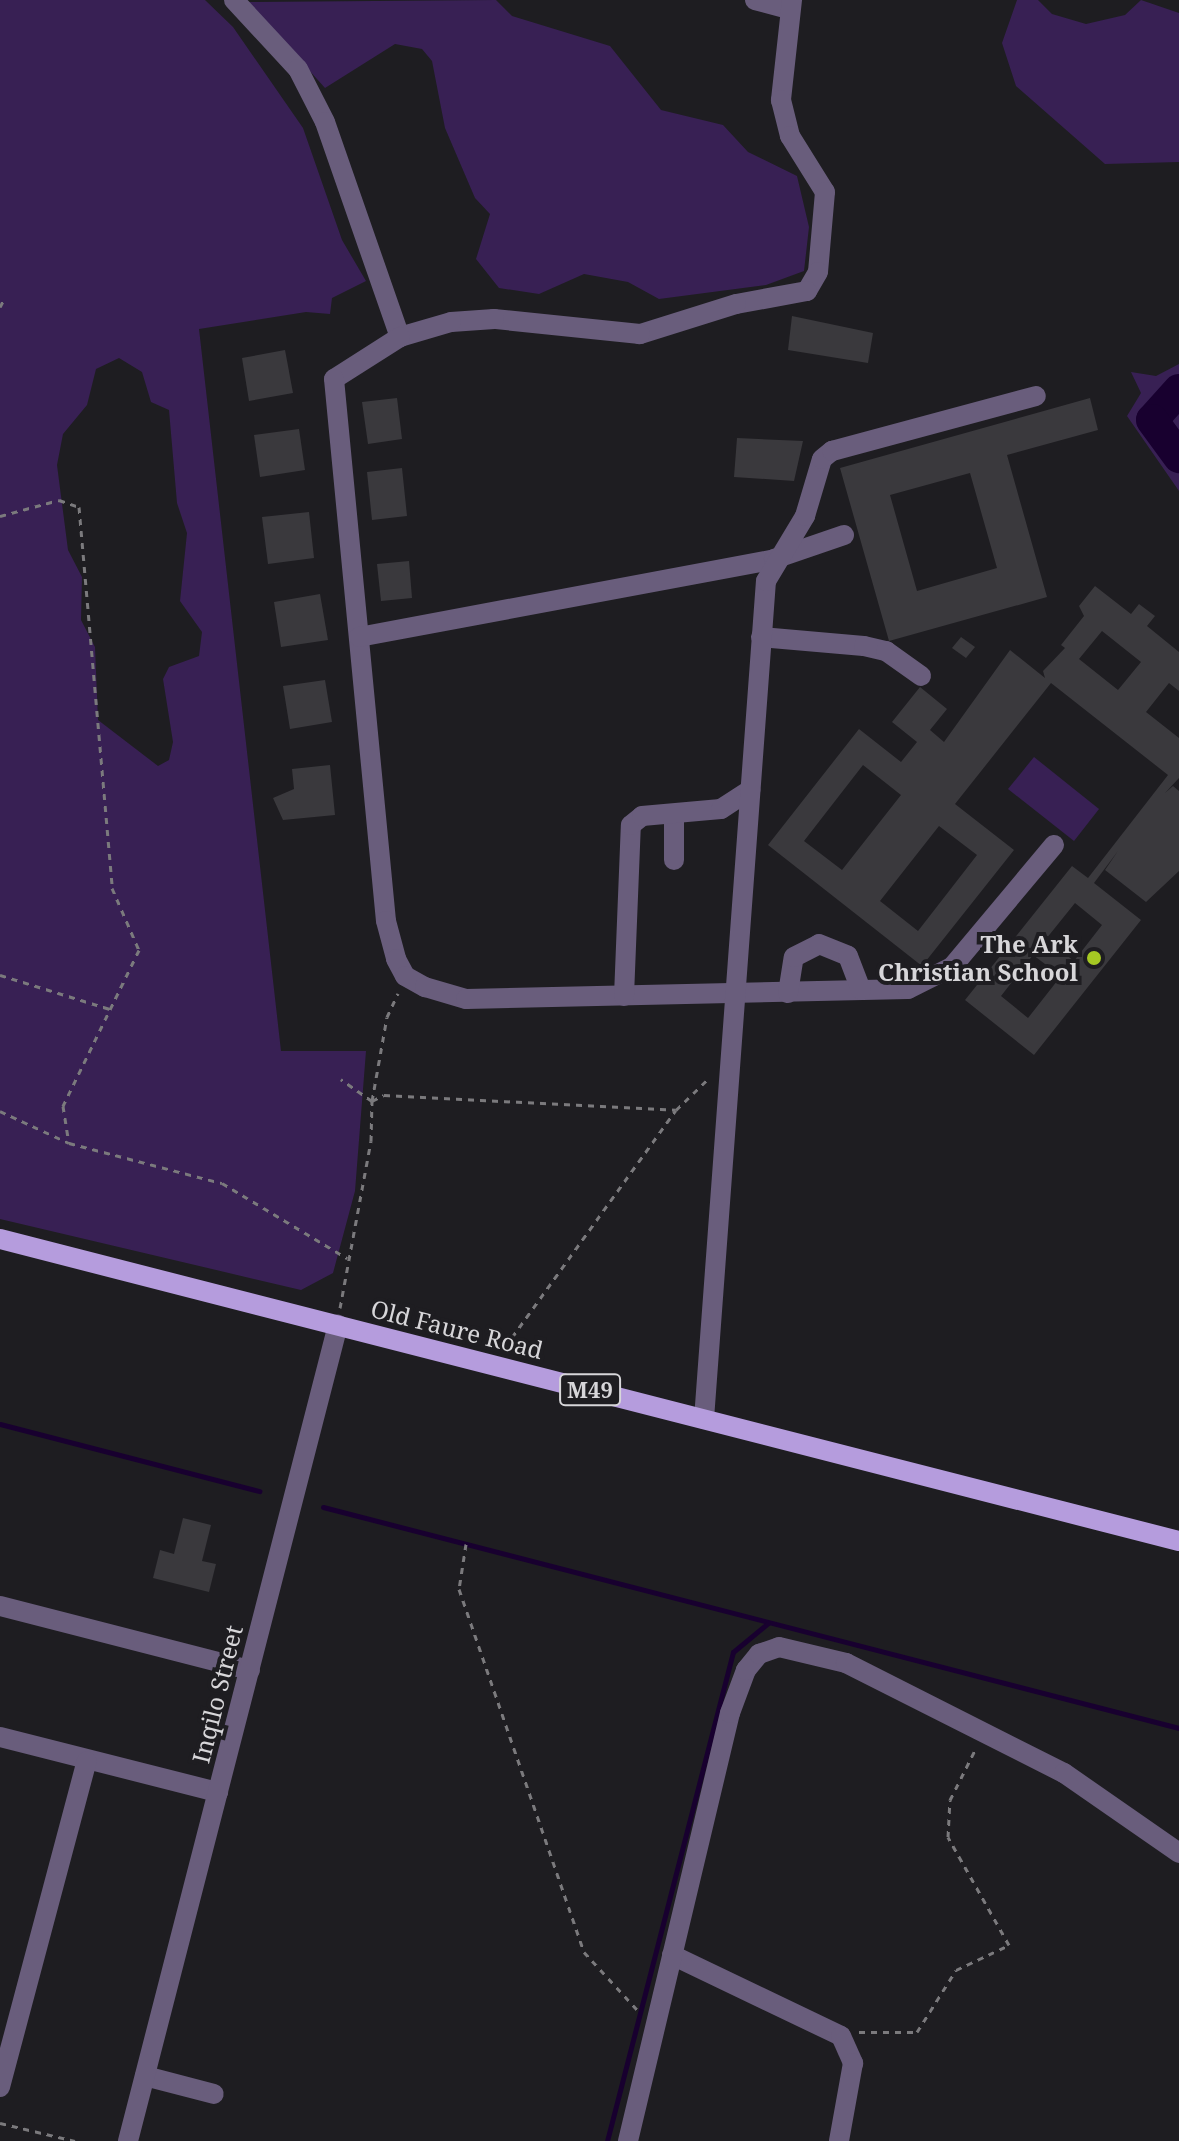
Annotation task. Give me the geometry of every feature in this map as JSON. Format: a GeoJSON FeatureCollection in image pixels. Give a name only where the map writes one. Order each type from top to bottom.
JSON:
{"type":"FeatureCollection","features":[{"type":"Feature","properties":{"kind":"main road","name":"Old Faure Road"},"geometry":{"type":"LineString","coordinates":[[0,1239],[1179,1541]]}},
{"type":"Feature","properties":{"kind":"street"},"geometry":{"type":"LineString","coordinates":[[234,0],[298,69],[325,122],[400,337]]}},
{"type":"Feature","properties":{"kind":"street"},"geometry":{"type":"LineString","coordinates":[[755,0],[791,4],[781,100],[790,136],[825,192],[818,272],[807,291],[736,304],[640,334],[494,319],[400,337],[342,370],[332,389],[386,921],[405,976],[466,999],[908,989],[943,976],[1054,845]]}},
{"type":"Feature","properties":{"kind":"street"},"geometry":{"type":"LineString","coordinates":[[704,1419],[735,1053],[761,637],[774,559],[805,516],[822,459],[832,451],[1036,396]]}},
{"type":"Feature","properties":{"kind":"street"},"geometry":{"type":"LineString","coordinates":[[359,637],[774,559],[844,535]]}},
{"type":"Feature","properties":{"kind":"street"},"geometry":{"type":"LineString","coordinates":[[761,637],[864,646],[886,651],[921,676]]}},
{"type":"Feature","properties":{"kind":"street"},"geometry":{"type":"LineString","coordinates":[[624,996],[631,825],[642,816],[721,809],[750,790]]}},
{"type":"Feature","properties":{"kind":"street"},"geometry":{"type":"LineString","coordinates":[[721,809],[748,825]]}},
{"type":"Feature","properties":{"kind":"street"},"geometry":{"type":"LineString","coordinates":[[674,815],[674,860]]}},
{"type":"Feature","properties":{"kind":"street"},"geometry":{"type":"LineString","coordinates":[[788,993],[794,957],[819,944],[848,956],[861,990]]}},
{"type":"Feature","properties":{"kind":"street","name":"Inqilo Street"},"geometry":{"type":"LineString","coordinates":[[128,2141],[338,1325]]}},
{"type":"Feature","properties":{"kind":"street"},"geometry":{"type":"LineString","coordinates":[[0,1606],[250,1670]]}},
{"type":"Feature","properties":{"kind":"street"},"geometry":{"type":"LineString","coordinates":[[628,2141],[730,1713],[746,1670],[759,1654],[779,1647],[846,1663],[1064,1773],[1179,1853]]}},
{"type":"Feature","properties":{"kind":"street"},"geometry":{"type":"LineString","coordinates":[[0,1737],[218,1792]]}},
{"type":"Feature","properties":{"kind":"street"},"geometry":{"type":"LineString","coordinates":[[0,2087],[87,1761]]}},
{"type":"Feature","properties":{"kind":"street"},"geometry":{"type":"LineString","coordinates":[[672,1955],[841,2036],[851,2053],[851,2092],[839,2141]]}},
{"type":"Feature","properties":{"kind":"street"},"geometry":{"type":"LineString","coordinates":[[145,2076],[214,2094]]}},
{"type":"Feature","properties":{"kind":"path"},"geometry":{"type":"LineString","coordinates":[[0,307],[5,297]]}},
{"type":"Feature","properties":{"kind":"path"},"geometry":{"type":"LineString","coordinates":[[0,516],[59,500],[79,507],[112,888],[139,950],[63,1106],[69,1143]]}},
{"type":"Feature","properties":{"kind":"path"},"geometry":{"type":"LineString","coordinates":[[0,975],[110,1009]]}},
{"type":"Feature","properties":{"kind":"path"},"geometry":{"type":"LineString","coordinates":[[338,1325],[347,1258],[371,1141],[372,1101],[387,1017],[405,976]]}},
{"type":"Feature","properties":{"kind":"path"},"geometry":{"type":"LineString","coordinates":[[492,1365],[676,1110],[735,1053]]}},
{"type":"Feature","properties":{"kind":"path"},"geometry":{"type":"LineString","coordinates":[[341,1079],[372,1101]]}},
{"type":"Feature","properties":{"kind":"path"},"geometry":{"type":"LineString","coordinates":[[372,1101],[384,1095],[676,1110]]}},
{"type":"Feature","properties":{"kind":"path"},"geometry":{"type":"LineString","coordinates":[[0,1111],[69,1143],[222,1183],[347,1258]]}},
{"type":"Feature","properties":{"kind":"path"},"geometry":{"type":"LineString","coordinates":[[466,1544],[459,1589],[584,1952],[640,2013]]}},
{"type":"Feature","properties":{"kind":"path"},"geometry":{"type":"LineString","coordinates":[[851,2053],[859,2031],[917,2032],[956,1970],[1009,1945],[948,1837],[950,1800],[983,1732]]}},
{"type":"Feature","properties":{"kind":"path"},"geometry":{"type":"LineString","coordinates":[[0,2123],[75,2141]]}},
{"type":"Feature","properties":{"kind":"shaded area"},"geometry":{"type":"Polygon","coordinates":[[[0,0],[205,0],[233,27],[303,128],[342,240],[366,281],[332,298],[330,314],[306,312],[199,329],[281,1051],[366,1051],[355,1191],[333,1273],[301,1290],[0,1219],[0,0]],[[119,358],[96,369],[87,405],[63,434],[57,465],[68,550],[82,577],[81,620],[95,647],[98,720],[158,766],[169,760],[173,742],[163,679],[169,667],[199,656],[202,632],[180,601],[187,533],[177,503],[169,410],[151,402],[142,372],[119,358]]]}},
{"type":"Feature","properties":{"kind":"shaded area"},"geometry":{"type":"Polygon","coordinates":[[[496,0],[512,16],[610,46],[661,110],[723,125],[748,152],[797,176],[809,227],[804,271],[766,285],[659,299],[628,282],[584,274],[539,294],[499,288],[476,259],[490,214],[475,198],[445,128],[432,61],[422,49],[395,44],[325,88],[248,2],[496,0]]]}},
{"type":"Feature","properties":{"kind":"shaded area"},"geometry":{"type":"Polygon","coordinates":[[[1017,0],[1038,0],[1052,14],[1086,24],[1125,15],[1141,0],[1179,13],[1179,162],[1105,164],[1016,86],[1002,43],[1017,0]]]}},
{"type":"Feature","properties":{"kind":"shaded area"},"geometry":{"type":"Polygon","coordinates":[[[1179,364],[1179,491],[1127,416],[1141,393],[1131,372],[1156,376],[1179,364]]]}},
{"type":"Feature","properties":{"kind":"shaded area"},"geometry":{"type":"Polygon","coordinates":[[[1034,757],[1099,809],[1074,841],[1008,789],[1034,757]]]}},
{"type":"Feature","properties":{"kind":"building"},"geometry":{"type":"Polygon","coordinates":[[[792,316],[873,333],[868,363],[788,350],[792,316]]]}},
{"type":"Feature","properties":{"kind":"building"},"geometry":{"type":"Polygon","coordinates":[[[285,350],[293,393],[249,401],[242,358],[285,350]]]}},
{"type":"Feature","properties":{"kind":"building"},"geometry":{"type":"Polygon","coordinates":[[[397,398],[402,439],[368,444],[362,402],[397,398]]]}},
{"type":"Feature","properties":{"kind":"building"},"geometry":{"type":"Polygon","coordinates":[[[1090,398],[1098,430],[1007,455],[1047,597],[889,641],[840,468],[1090,398]],[[970,473],[890,495],[917,591],[997,568],[970,473]]]}},
{"type":"Feature","properties":{"kind":"building"},"geometry":{"type":"Polygon","coordinates":[[[299,429],[305,470],[260,477],[254,435],[299,429]]]}},
{"type":"Feature","properties":{"kind":"building"},"geometry":{"type":"Polygon","coordinates":[[[737,438],[803,441],[794,481],[734,477],[737,438]]]}},
{"type":"Feature","properties":{"kind":"building"},"geometry":{"type":"Polygon","coordinates":[[[402,468],[407,516],[372,520],[367,472],[402,468]]]}},
{"type":"Feature","properties":{"kind":"building"},"geometry":{"type":"Polygon","coordinates":[[[309,512],[314,558],[268,564],[262,517],[309,512]]]}},
{"type":"Feature","properties":{"kind":"building"},"geometry":{"type":"Polygon","coordinates":[[[409,561],[412,598],[381,601],[377,564],[409,561]]]}},
{"type":"Feature","properties":{"kind":"building"},"geometry":{"type":"Polygon","coordinates":[[[1095,586],[1131,614],[1139,604],[1155,616],[1147,626],[1179,652],[1179,691],[1169,683],[1146,712],[1179,738],[1179,778],[1165,793],[1173,786],[1179,791],[1179,871],[1146,902],[1105,870],[1118,851],[1094,883],[1141,920],[1034,1055],[965,1000],[1072,866],[1088,878],[1168,775],[1051,683],[955,804],[1014,850],[922,966],[768,845],[859,729],[901,762],[917,742],[892,722],[920,687],[947,709],[930,730],[944,742],[1010,650],[1045,678],[1043,671],[1065,648],[1061,645],[1084,616],[1079,606],[1095,586]],[[1102,631],[1079,659],[1118,690],[1141,662],[1102,631]],[[863,765],[804,841],[842,870],[901,795],[863,765]],[[939,826],[880,901],[918,931],[977,855],[939,826]],[[1075,903],[1046,939],[1074,961],[1102,925],[1075,903]],[[1033,955],[1001,996],[1028,1018],[1061,976],[1033,955]]]}},
{"type":"Feature","properties":{"kind":"building"},"geometry":{"type":"Polygon","coordinates":[[[320,594],[328,640],[281,647],[274,602],[320,594]]]}},
{"type":"Feature","properties":{"kind":"building"},"geometry":{"type":"Polygon","coordinates":[[[961,637],[975,647],[966,658],[952,648],[961,637]]]}},
{"type":"Feature","properties":{"kind":"building"},"geometry":{"type":"Polygon","coordinates":[[[325,680],[332,722],[290,729],[283,686],[325,680]]]}},
{"type":"Feature","properties":{"kind":"building"},"geometry":{"type":"Polygon","coordinates":[[[330,765],[335,815],[283,820],[273,798],[294,789],[292,769],[330,765]]]}},
{"type":"Feature","properties":{"kind":"building"},"geometry":{"type":"Polygon","coordinates":[[[183,1518],[211,1525],[202,1561],[216,1564],[209,1592],[153,1578],[160,1550],[174,1554],[183,1518]]]}},
{"type":"Feature","properties":{"kind":"waterway"},"geometry":{"type":"LineString","coordinates":[[1179,390],[1152,420],[1179,457]]}},
{"type":"Feature","properties":{"kind":"waterway"},"geometry":{"type":"LineString","coordinates":[[0,1424],[259,1491]]}},
{"type":"Feature","properties":{"kind":"waterway"},"geometry":{"type":"LineString","coordinates":[[323,1507],[1179,1728]]}},
{"type":"Feature","properties":{"kind":"waterway"},"geometry":{"type":"LineString","coordinates":[[607,2141],[733,1652],[768,1623]]}},
{"type":"Feature","properties":{"kind":"place","name":"The Ark Christian School"},"geometry":{"type":"Point","coordinates":[1094,958]}}]}
